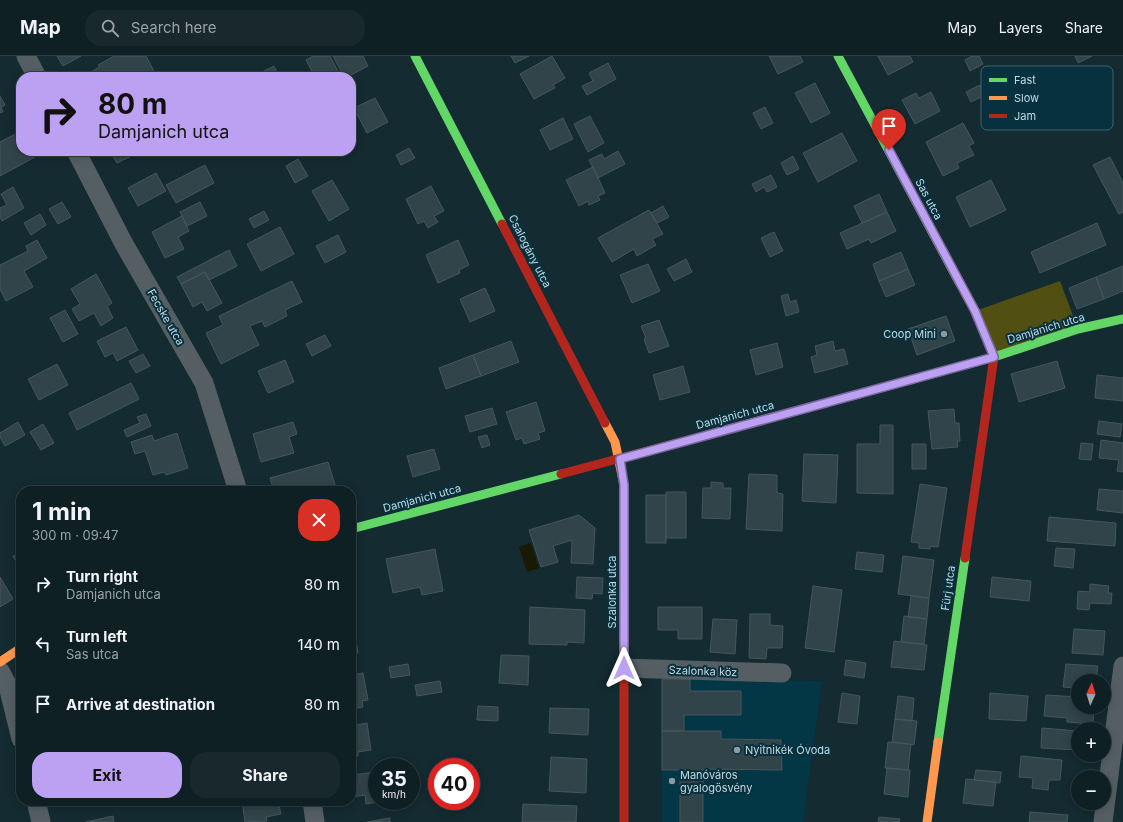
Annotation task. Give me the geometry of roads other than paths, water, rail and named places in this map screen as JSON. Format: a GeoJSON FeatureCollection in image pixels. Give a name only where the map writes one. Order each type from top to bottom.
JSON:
{"type":"FeatureCollection","features":[{"type":"Feature","properties":{"kind":"street"},"geometry":{"type":"LineString","coordinates":[[26,56],[34,72]]}},
{"type":"Feature","properties":{"kind":"street","name":"Csalogány utca"},"geometry":{"type":"LineString","coordinates":[[415,56],[615,442],[620,459]]}},
{"type":"Feature","properties":{"kind":"street","name":"Sas utca"},"geometry":{"type":"LineString","coordinates":[[838,56],[975,311],[994,357]]}},
{"type":"Feature","properties":{"kind":"street","name":"Fecske utca"},"geometry":{"type":"LineString","coordinates":[[79,156],[124,244],[204,383],[236,486]]}},
{"type":"Feature","properties":{"kind":"street","name":"Damjanich utca"},"geometry":{"type":"LineString","coordinates":[[356,528],[620,459],[994,357],[1078,329],[1123,319]]}},
{"type":"Feature","properties":{"kind":"street","name":"Fürj utca"},"geometry":{"type":"LineString","coordinates":[[927,822],[994,357]]}},
{"type":"Feature","properties":{"kind":"street","name":"Szalonka utca"},"geometry":{"type":"LineString","coordinates":[[620,459],[624,485],[624,822]]}},
{"type":"Feature","properties":{"kind":"street"},"geometry":{"type":"LineString","coordinates":[[0,662],[16,651]]}},
{"type":"Feature","properties":{"kind":"street"},"geometry":{"type":"LineString","coordinates":[[1103,822],[1123,666]]}},
{"type":"Feature","properties":{"kind":"street","name":"Szalonka köz"},"geometry":{"type":"LineString","coordinates":[[624,668],[782,673]]}},
{"type":"Feature","properties":{"kind":"street"},"geometry":{"type":"LineString","coordinates":[[0,671],[8,686],[16,719]]}},
{"type":"Feature","properties":{"kind":"street"},"geometry":{"type":"LineString","coordinates":[[37,806],[41,822]]}},
{"type":"Feature","properties":{"kind":"street"},"geometry":{"type":"LineString","coordinates":[[313,806],[315,822]]}},
{"type":"Feature","properties":{"kind":"place","name":"Coop Mini"},"geometry":{"type":"Point","coordinates":[944,334]}},
{"type":"Feature","properties":{"kind":"place","name":"Nyitnikék Óvoda"},"geometry":{"type":"Point","coordinates":[737,750]}},
{"type":"Feature","properties":{"kind":"place","name":"Manóváros gyalogösvény"},"geometry":{"type":"Point","coordinates":[672,781]}}]}
